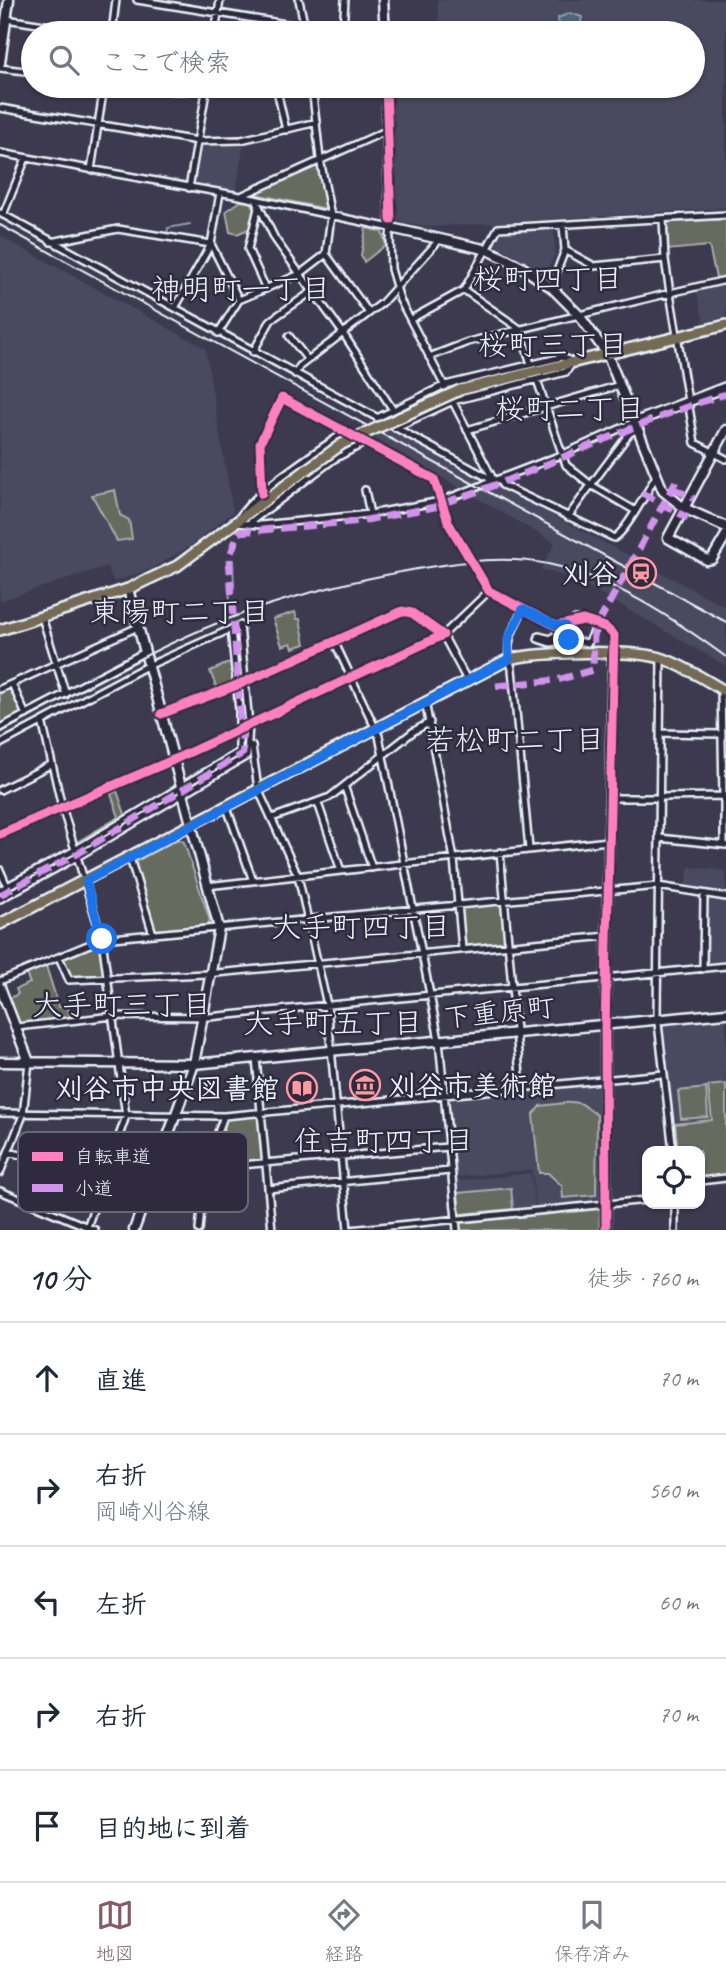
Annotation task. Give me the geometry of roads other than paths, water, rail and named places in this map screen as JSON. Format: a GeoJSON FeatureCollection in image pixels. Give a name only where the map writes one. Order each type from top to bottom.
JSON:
{"type":"FeatureCollection","features":[{"type":"Feature","properties":{"kind":"main road"},"geometry":{"type":"LineString","coordinates":[[0,630],[128,589],[177,566],[328,453],[354,438],[460,390],[726,325]]}},
{"type":"Feature","properties":{"kind":"main road"},"geometry":{"type":"LineString","coordinates":[[0,924],[509,659],[546,653],[661,658],[724,691]]}},
{"type":"Feature","properties":{"kind":"street"},"geometry":{"type":"LineString","coordinates":[[9,0],[0,65],[21,69]]}},
{"type":"Feature","properties":{"kind":"street"},"geometry":{"type":"LineString","coordinates":[[113,21],[116,0]]}},
{"type":"Feature","properties":{"kind":"street"},"geometry":{"type":"LineString","coordinates":[[137,0],[259,21]]}},
{"type":"Feature","properties":{"kind":"street"},"geometry":{"type":"LineString","coordinates":[[217,21],[220,0]]}},
{"type":"Feature","properties":{"kind":"street"},"geometry":{"type":"LineString","coordinates":[[299,0],[304,21]]}},
{"type":"Feature","properties":{"kind":"street"},"geometry":{"type":"LineString","coordinates":[[344,21],[345,0]]}},
{"type":"Feature","properties":{"kind":"street"},"geometry":{"type":"LineString","coordinates":[[383,0],[384,21]]}},
{"type":"Feature","properties":{"kind":"street"},"geometry":{"type":"LineString","coordinates":[[6,19],[21,21]]}},
{"type":"Feature","properties":{"kind":"street"},"geometry":{"type":"LineString","coordinates":[[91,170],[102,98]]}},
{"type":"Feature","properties":{"kind":"street"},"geometry":{"type":"LineString","coordinates":[[189,188],[204,98]]}},
{"type":"Feature","properties":{"kind":"street"},"geometry":{"type":"LineString","coordinates":[[279,98],[286,130]]}},
{"type":"Feature","properties":{"kind":"street"},"geometry":{"type":"LineString","coordinates":[[314,98],[320,159],[331,216],[326,254],[369,313]]}},
{"type":"Feature","properties":{"kind":"street"},"geometry":{"type":"LineString","coordinates":[[387,98],[390,261],[397,289],[429,357],[496,480]]}},
{"type":"Feature","properties":{"kind":"street"},"geometry":{"type":"LineString","coordinates":[[0,108],[198,141],[241,140],[317,122]]}},
{"type":"Feature","properties":{"kind":"street"},"geometry":{"type":"LineString","coordinates":[[240,196],[388,130]]}},
{"type":"Feature","properties":{"kind":"street"},"geometry":{"type":"LineString","coordinates":[[0,153],[240,196],[331,216],[390,234],[440,237],[488,250],[520,266],[551,286],[579,315],[607,354],[663,491],[684,508],[726,527]]}},
{"type":"Feature","properties":{"kind":"street"},"geometry":{"type":"LineString","coordinates":[[26,158],[1,214],[502,485],[614,538],[621,534],[634,510],[640,507],[656,476]]}},
{"type":"Feature","properties":{"kind":"street"},"geometry":{"type":"LineString","coordinates":[[175,308],[211,244],[220,193]]}},
{"type":"Feature","properties":{"kind":"street"},"geometry":{"type":"LineString","coordinates":[[256,200],[258,208],[300,274],[343,333],[393,410]]}},
{"type":"Feature","properties":{"kind":"street"},"geometry":{"type":"LineString","coordinates":[[258,208],[248,249],[266,289]]}},
{"type":"Feature","properties":{"kind":"street"},"geometry":{"type":"LineString","coordinates":[[411,319],[464,290],[498,228],[726,215]]}},
{"type":"Feature","properties":{"kind":"street"},"geometry":{"type":"LineString","coordinates":[[663,219],[665,259],[695,443],[726,459]]}},
{"type":"Feature","properties":{"kind":"street"},"geometry":{"type":"LineString","coordinates":[[551,286],[565,250],[563,225]]}},
{"type":"Feature","properties":{"kind":"street"},"geometry":{"type":"LineString","coordinates":[[51,242],[118,229],[211,244]]}},
{"type":"Feature","properties":{"kind":"street"},"geometry":{"type":"LineString","coordinates":[[295,374],[308,359],[397,289],[440,237]]}},
{"type":"Feature","properties":{"kind":"street"},"geometry":{"type":"LineString","coordinates":[[211,244],[239,300]]}},
{"type":"Feature","properties":{"kind":"street"},"geometry":{"type":"LineString","coordinates":[[565,250],[594,266],[665,259]]}},
{"type":"Feature","properties":{"kind":"street"},"geometry":{"type":"LineString","coordinates":[[218,333],[239,300],[300,274],[326,254]]}},
{"type":"Feature","properties":{"kind":"street"},"geometry":{"type":"LineString","coordinates":[[429,357],[468,342],[726,280]]}},
{"type":"Feature","properties":{"kind":"street"},"geometry":{"type":"LineString","coordinates":[[464,290],[520,330],[531,364]]}},
{"type":"Feature","properties":{"kind":"street"},"geometry":{"type":"LineString","coordinates":[[253,352],[271,320],[313,291]]}},
{"type":"Feature","properties":{"kind":"street"},"geometry":{"type":"LineString","coordinates":[[289,336],[308,359]]}},
{"type":"Feature","properties":{"kind":"street"},"geometry":{"type":"LineString","coordinates":[[377,418],[445,385],[562,357],[573,362],[566,372],[453,401],[395,428]]}},
{"type":"Feature","properties":{"kind":"street"},"geometry":{"type":"LineString","coordinates":[[537,380],[561,455],[571,472],[634,510]]}},
{"type":"Feature","properties":{"kind":"street"},"geometry":{"type":"LineString","coordinates":[[467,430],[620,385]]}},
{"type":"Feature","properties":{"kind":"street"},"geometry":{"type":"LineString","coordinates":[[346,430],[262,494],[242,511],[236,523],[370,514],[441,501],[726,387]]}},
{"type":"Feature","properties":{"kind":"street"},"geometry":{"type":"LineString","coordinates":[[262,494],[260,443],[282,398],[435,478],[455,534],[489,591],[548,622],[565,626],[575,619],[590,621],[611,630],[613,655],[606,1024],[607,1230]]}},
{"type":"Feature","properties":{"kind":"street"},"geometry":{"type":"LineString","coordinates":[[568,517],[636,425]]}},
{"type":"Feature","properties":{"kind":"street"},"geometry":{"type":"LineString","coordinates":[[726,430],[668,538],[707,560],[712,559],[726,535]]}},
{"type":"Feature","properties":{"kind":"street"},"geometry":{"type":"LineString","coordinates":[[248,524],[334,459],[366,442]]}},
{"type":"Feature","properties":{"kind":"street"},"geometry":{"type":"LineString","coordinates":[[365,490],[370,514]]}},
{"type":"Feature","properties":{"kind":"street"},"geometry":{"type":"LineString","coordinates":[[128,589],[219,928],[194,1064],[171,1132]]}},
{"type":"Feature","properties":{"kind":"street"},"geometry":{"type":"LineString","coordinates":[[0,834],[173,760],[443,635],[489,591]]}},
{"type":"Feature","properties":{"kind":"street"},"geometry":{"type":"LineString","coordinates":[[523,609],[508,639],[529,849]]}},
{"type":"Feature","properties":{"kind":"street"},"geometry":{"type":"LineString","coordinates":[[161,714],[245,682],[407,611],[443,635],[467,680]]}},
{"type":"Feature","properties":{"kind":"street"},"geometry":{"type":"LineString","coordinates":[[41,617],[66,695]]}},
{"type":"Feature","properties":{"kind":"street"},"geometry":{"type":"LineString","coordinates":[[558,633],[551,639],[538,638],[550,643],[564,640],[592,641],[595,630],[590,621]]}},
{"type":"Feature","properties":{"kind":"street"},"geometry":{"type":"LineString","coordinates":[[548,622],[564,640]]}},
{"type":"Feature","properties":{"kind":"street"},"geometry":{"type":"LineString","coordinates":[[0,744],[148,666],[240,625],[248,725],[258,789],[298,876],[327,1005],[349,1230],[642,1200]]}},
{"type":"Feature","properties":{"kind":"street"},"geometry":{"type":"LineString","coordinates":[[565,626],[565,637],[573,642]]}},
{"type":"Feature","properties":{"kind":"street"},"geometry":{"type":"LineString","coordinates":[[0,690],[138,627]]}},
{"type":"Feature","properties":{"kind":"street"},"geometry":{"type":"LineString","coordinates":[[0,899],[78,857],[239,752],[231,629]]}},
{"type":"Feature","properties":{"kind":"street"},"geometry":{"type":"LineString","coordinates":[[334,641],[376,726],[383,756],[439,1040],[457,1230]]}},
{"type":"Feature","properties":{"kind":"street"},"geometry":{"type":"LineString","coordinates":[[0,728],[145,652]]}},
{"type":"Feature","properties":{"kind":"street"},"geometry":{"type":"LineString","coordinates":[[661,658],[658,1020],[672,1146]]}},
{"type":"Feature","properties":{"kind":"street"},"geometry":{"type":"LineString","coordinates":[[12,684],[26,715]]}},
{"type":"Feature","properties":{"kind":"street"},"geometry":{"type":"LineString","coordinates":[[659,838],[725,845],[722,734],[724,691]]}},
{"type":"Feature","properties":{"kind":"street"},"geometry":{"type":"LineString","coordinates":[[425,701],[454,859],[462,949]]}},
{"type":"Feature","properties":{"kind":"street"},"geometry":{"type":"LineString","coordinates":[[42,721],[62,807],[102,939],[126,1116],[120,1132]]}},
{"type":"Feature","properties":{"kind":"street"},"geometry":{"type":"LineString","coordinates":[[272,818],[318,803],[345,788],[414,730],[430,722]]}},
{"type":"Feature","properties":{"kind":"street"},"geometry":{"type":"LineString","coordinates":[[0,890],[247,756],[248,725]]}},
{"type":"Feature","properties":{"kind":"street"},"geometry":{"type":"LineString","coordinates":[[661,733],[722,734]]}},
{"type":"Feature","properties":{"kind":"street"},"geometry":{"type":"LineString","coordinates":[[0,790],[52,764]]}},
{"type":"Feature","properties":{"kind":"street"},"geometry":{"type":"LineString","coordinates":[[345,788],[372,868]]}},
{"type":"Feature","properties":{"kind":"street"},"geometry":{"type":"LineString","coordinates":[[610,799],[725,796]]}},
{"type":"Feature","properties":{"kind":"street"},"geometry":{"type":"LineString","coordinates":[[318,803],[341,871]]}},
{"type":"Feature","properties":{"kind":"street"},"geometry":{"type":"LineString","coordinates":[[226,805],[253,881]]}},
{"type":"Feature","properties":{"kind":"street"},"geometry":{"type":"LineString","coordinates":[[207,886],[608,841]]}},
{"type":"Feature","properties":{"kind":"street"},"geometry":{"type":"LineString","coordinates":[[500,852],[521,1087]]}},
{"type":"Feature","properties":{"kind":"street"},"geometry":{"type":"LineString","coordinates":[[130,858],[153,934]]}},
{"type":"Feature","properties":{"kind":"street"},"geometry":{"type":"LineString","coordinates":[[0,870],[7,886]]}},
{"type":"Feature","properties":{"kind":"street"},"geometry":{"type":"LineString","coordinates":[[0,981],[102,939],[658,886],[726,897]]}},
{"type":"Feature","properties":{"kind":"street"},"geometry":{"type":"LineString","coordinates":[[704,894],[704,969]]}},
{"type":"Feature","properties":{"kind":"street"},"geometry":{"type":"LineString","coordinates":[[59,957],[69,979],[107,978],[212,973],[608,936]]}},
{"type":"Feature","properties":{"kind":"street"},"geometry":{"type":"LineString","coordinates":[[17,1027],[113,1016],[203,1017],[726,966]]}},
{"type":"Feature","properties":{"kind":"street"},"geometry":{"type":"LineString","coordinates":[[0,987],[29,1062],[23,1115],[0,1172]]}},
{"type":"Feature","properties":{"kind":"street","name":"下重原町"},"geometry":{"type":"LineString","coordinates":[[0,1062],[194,1064],[726,1013]]}},
{"type":"Feature","properties":{"kind":"street"},"geometry":{"type":"LineString","coordinates":[[256,1058],[272,1230]]}},
{"type":"Feature","properties":{"kind":"street"},"geometry":{"type":"LineString","coordinates":[[0,1113],[224,1116],[664,1074]]}},
{"type":"Feature","properties":{"kind":"street"},"geometry":{"type":"LineString","coordinates":[[218,1132],[224,1116]]}},
{"type":"Feature","properties":{"kind":"street"},"geometry":{"type":"LineString","coordinates":[[248,1165],[448,1147]]}},
{"type":"Feature","properties":{"kind":"street"},"geometry":{"type":"LineString","coordinates":[[8,1152],[18,1154]]}},
{"type":"Feature","properties":{"kind":"street"},"geometry":{"type":"LineString","coordinates":[[268,1189],[450,1171]]}},
{"type":"Feature","properties":{"kind":"street"},"geometry":{"type":"LineString","coordinates":[[705,1180],[726,1178]]}},
{"type":"Feature","properties":{"kind":"street"},"geometry":{"type":"LineString","coordinates":[[0,1191],[18,1199]]}},
{"type":"Feature","properties":{"kind":"street"},"geometry":{"type":"LineString","coordinates":[[675,1209],[675,1230]]}},
{"type":"Feature","properties":{"kind":"street"},"geometry":{"type":"LineString","coordinates":[[48,1212],[95,1230]]}},
{"type":"Feature","properties":{"kind":"street"},"geometry":{"type":"LineString","coordinates":[[87,1229],[93,1212]]}},
{"type":"Feature","properties":{"kind":"street"},"geometry":{"type":"LineString","coordinates":[[134,1230],[141,1212]]}},
{"type":"Feature","properties":{"kind":"street"},"geometry":{"type":"LineString","coordinates":[[199,1230],[201,1212]]}},
{"type":"Feature","properties":{"kind":"water"},"geometry":{"type":"Polygon","coordinates":[[[570,13],[582,17],[581,21],[558,21],[558,18],[570,13]]]}},
{"type":"Feature","properties":{"kind":"waterway"},"geometry":{"type":"LineString","coordinates":[[167,235],[168,228],[190,224]]}},
{"type":"Feature","properties":{"kind":"waterway"},"geometry":{"type":"LineString","coordinates":[[53,238],[116,226]]}},
{"type":"Feature","properties":{"kind":"waterway"},"geometry":{"type":"LineString","coordinates":[[233,560],[234,587]]}},
{"type":"Feature","properties":{"kind":"waterway"},"geometry":{"type":"LineString","coordinates":[[229,590],[230,600]]}},
{"type":"Feature","properties":{"kind":"railway"},"geometry":{"type":"LineString","coordinates":[[0,225],[726,622]]}},
{"type":"Feature","properties":{"kind":"railway"},"geometry":{"type":"LineString","coordinates":[[0,733],[151,653],[229,619],[335,586],[466,562],[531,561],[572,570],[642,601],[726,657]]}},
{"type":"Feature","properties":{"kind":"place","name":"刈谷"},"geometry":{"type":"Point","coordinates":[641,573]}},
{"type":"Feature","properties":{"kind":"place","name":"刈谷市美術館"},"geometry":{"type":"Point","coordinates":[365,1085]}},
{"type":"Feature","properties":{"kind":"place","name":"刈谷市中央図書館"},"geometry":{"type":"Point","coordinates":[302,1088]}},
{"type":"Feature","properties":{"kind":"district","name":"桜町四丁目"},"geometry":{"type":"Point","coordinates":[548,279]}},
{"type":"Feature","properties":{"kind":"district","name":"神明町一丁目"},"geometry":{"type":"Point","coordinates":[241,289]}},
{"type":"Feature","properties":{"kind":"district","name":"桜町三丁目"},"geometry":{"type":"Point","coordinates":[553,345]}},
{"type":"Feature","properties":{"kind":"district","name":"桜町二丁目"},"geometry":{"type":"Point","coordinates":[570,409]}},
{"type":"Feature","properties":{"kind":"district","name":"東陽町二丁目"},"geometry":{"type":"Point","coordinates":[180,612]}},
{"type":"Feature","properties":{"kind":"district","name":"若松町二丁目"},"geometry":{"type":"Point","coordinates":[515,740]}},
{"type":"Feature","properties":{"kind":"district","name":"大手町四丁目"},"geometry":{"type":"Point","coordinates":[361,927]}},
{"type":"Feature","properties":{"kind":"district","name":"大手町三丁目"},"geometry":{"type":"Point","coordinates":[122,1005]}},
{"type":"Feature","properties":{"kind":"district","name":"大手町五丁目"},"geometry":{"type":"Point","coordinates":[333,1023]}},
{"type":"Feature","properties":{"kind":"district","name":"住吉町四丁目"},"geometry":{"type":"Point","coordinates":[384,1141]}}]}
